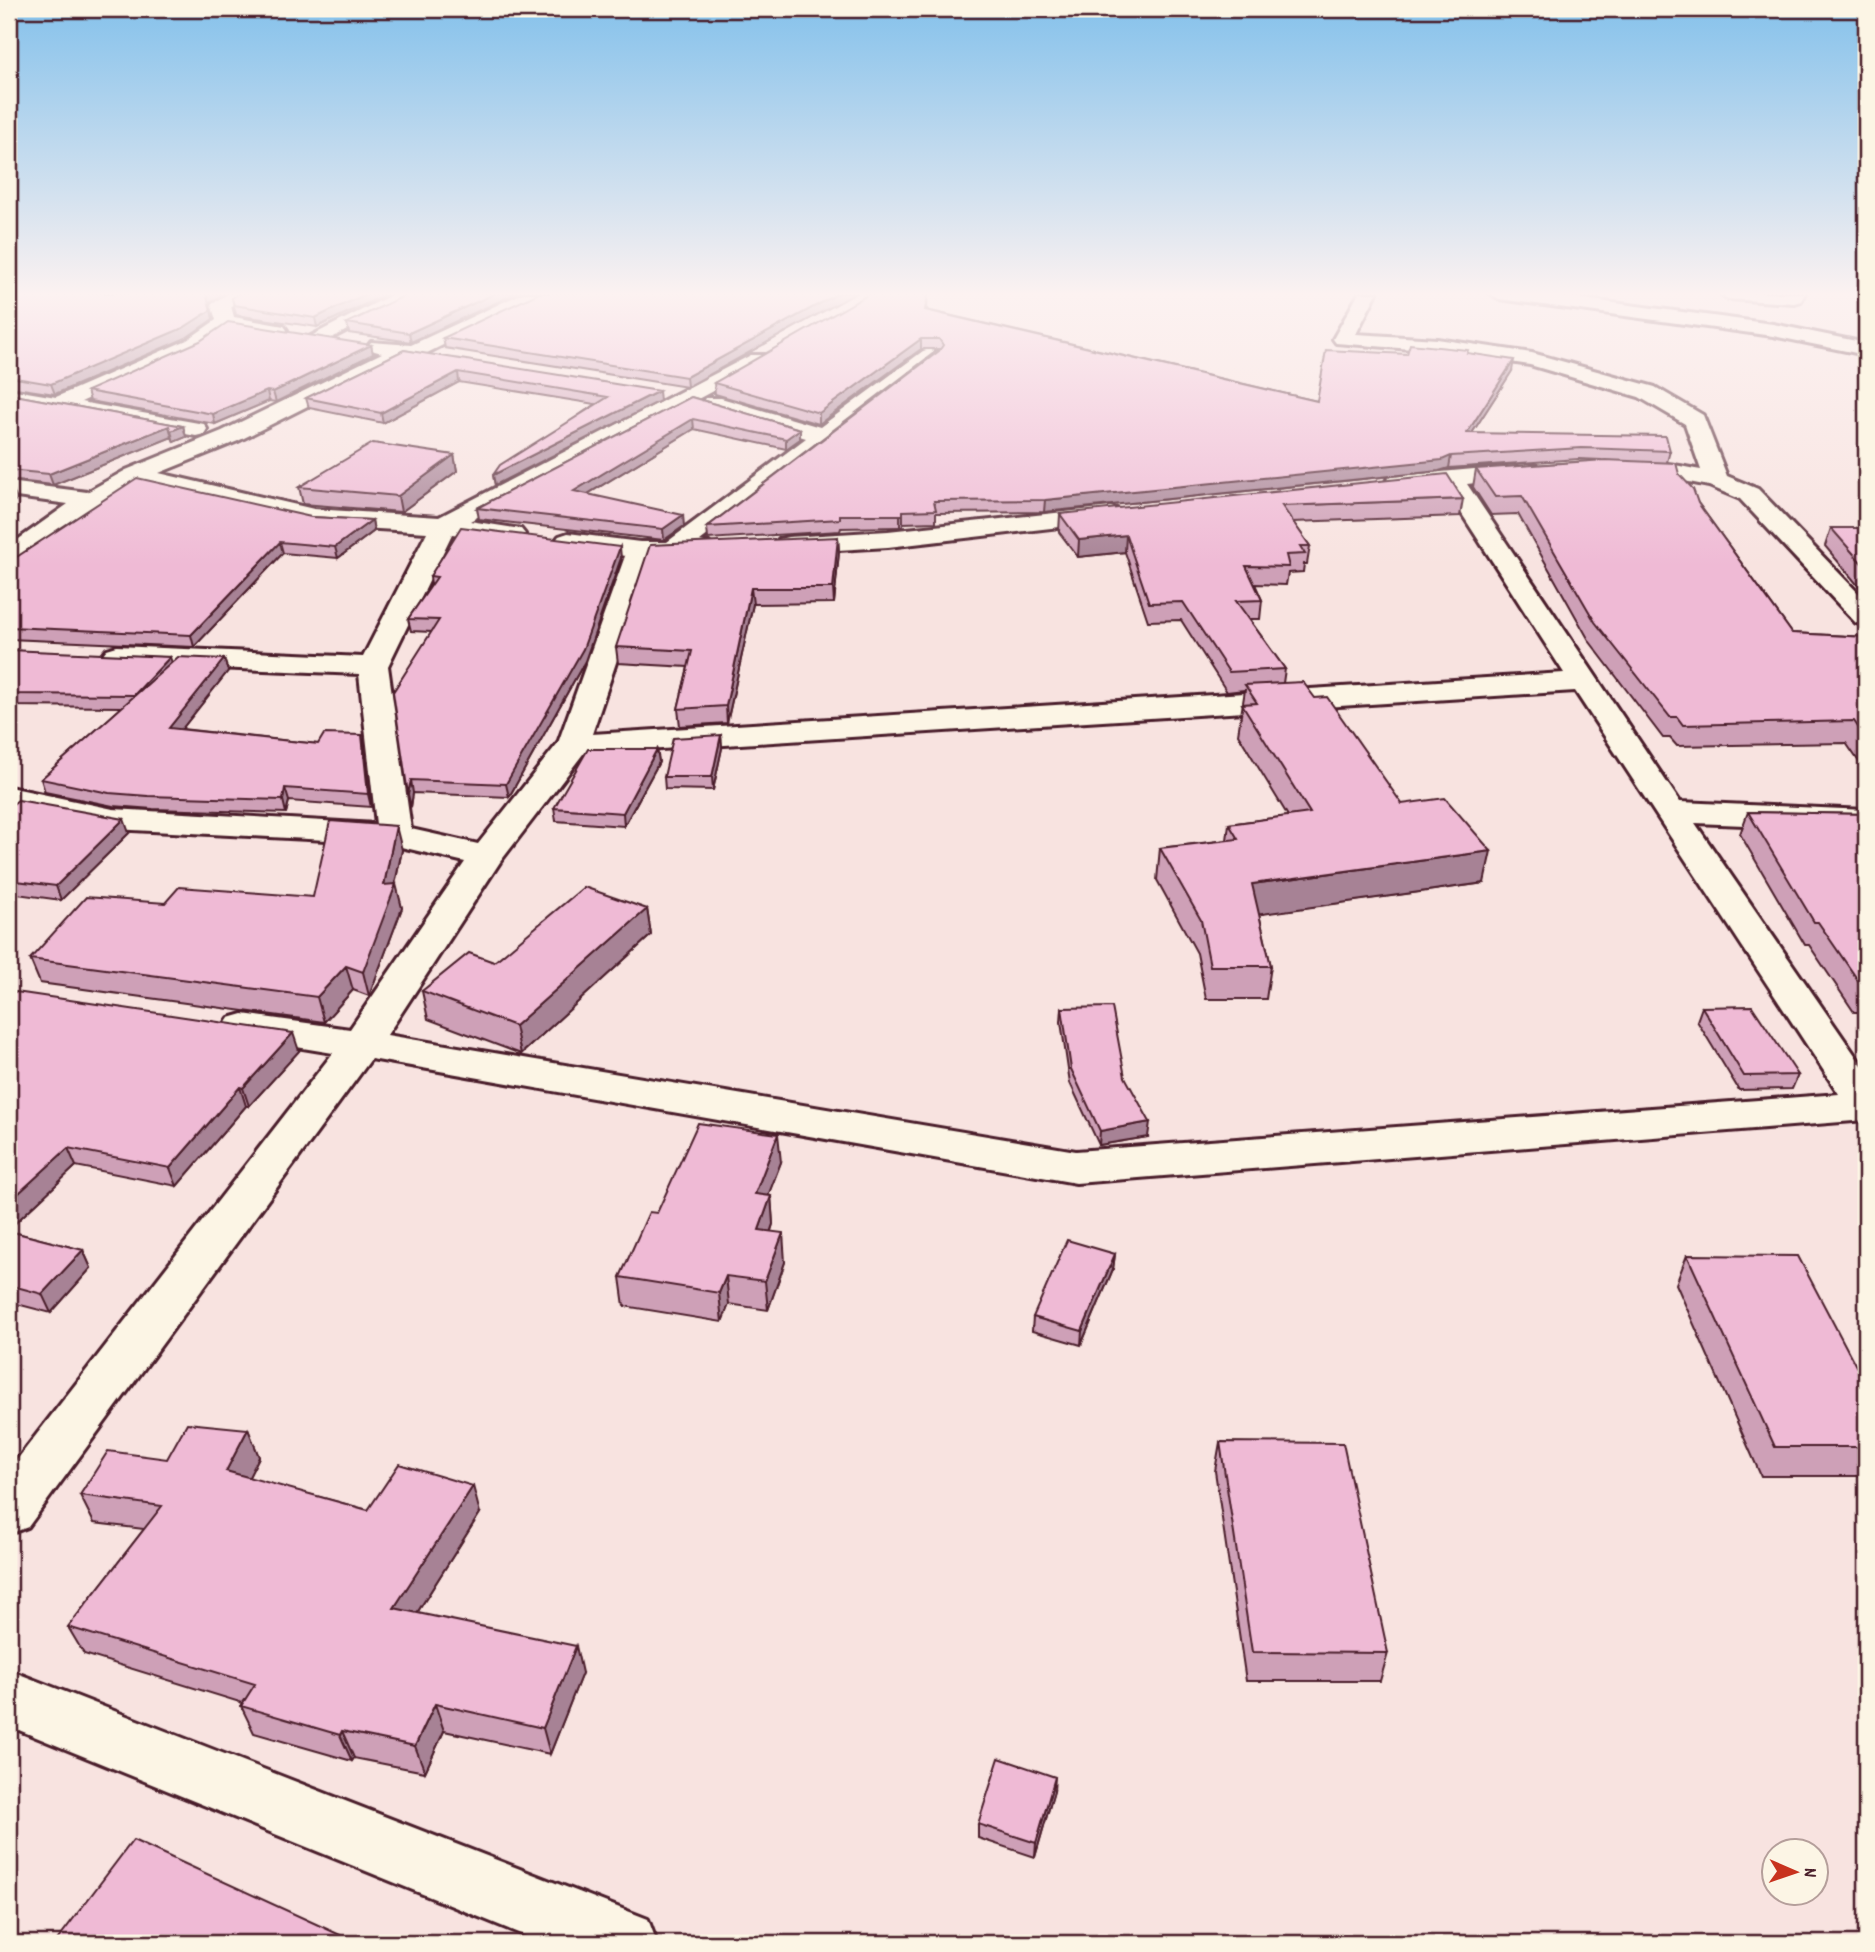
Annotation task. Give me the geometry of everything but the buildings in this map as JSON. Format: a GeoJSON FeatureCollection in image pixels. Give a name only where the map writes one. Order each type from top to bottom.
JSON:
{"type":"FeatureCollection","features":[{"type":"Feature","properties":{"kind":"street"},"geometry":{"type":"LineString","coordinates":[[60,403],[103,384]]}},
{"type":"Feature","properties":{"kind":"street"},"geometry":{"type":"LineString","coordinates":[[9,558],[91,500],[134,475],[230,436],[339,384]]}},
{"type":"Feature","properties":{"kind":"street"},"geometry":{"type":"LineString","coordinates":[[395,835],[373,666],[443,525],[713,384]]}},
{"type":"Feature","properties":{"kind":"street"},"geometry":{"type":"LineString","coordinates":[[671,551],[892,384]]}},
{"type":"Feature","properties":{"kind":"street"},"geometry":{"type":"LineString","coordinates":[[1619,384],[1647,392],[1695,420],[1716,480]]}},
{"type":"Feature","properties":{"kind":"street"},"geometry":{"type":"LineString","coordinates":[[649,390],[690,397],[825,436]]}},
{"type":"Feature","properties":{"kind":"street"},"geometry":{"type":"LineString","coordinates":[[9,395],[230,436]]}},
{"type":"Feature","properties":{"kind":"street"},"geometry":{"type":"LineString","coordinates":[[1601,468],[1669,471],[1716,480],[1749,494],[1866,617]]}},
{"type":"Feature","properties":{"kind":"street"},"geometry":{"type":"LineString","coordinates":[[1368,486],[1547,470]]}},
{"type":"Feature","properties":{"kind":"street"},"geometry":{"type":"LineString","coordinates":[[134,475],[313,517],[443,525],[640,550],[725,548]]}},
{"type":"Feature","properties":{"kind":"street"},"geometry":{"type":"LineString","coordinates":[[212,1022],[361,1044],[1076,1167],[1866,1104],[1450,477]]}},
{"type":"Feature","properties":{"kind":"street"},"geometry":{"type":"LineString","coordinates":[[9,489],[91,500]]}},
{"type":"Feature","properties":{"kind":"street"},"geometry":{"type":"LineString","coordinates":[[766,546],[888,539],[1135,512]]}},
{"type":"Feature","properties":{"kind":"street"},"geometry":{"type":"LineString","coordinates":[[9,1511],[361,1044],[486,857],[573,746],[640,550]]}},
{"type":"Feature","properties":{"kind":"street"},"geometry":{"type":"LineString","coordinates":[[96,654],[373,666]]}},
{"type":"Feature","properties":{"kind":"street"},"geometry":{"type":"LineString","coordinates":[[573,746],[1585,681]]}},
{"type":"Feature","properties":{"kind":"street"},"geometry":{"type":"LineString","coordinates":[[9,797],[113,819],[395,835],[486,857]]}},
{"type":"Feature","properties":{"kind":"street"},"geometry":{"type":"LineString","coordinates":[[1670,812],[1866,820]]}},
{"type":"Feature","properties":{"kind":"street"},"geometry":{"type":"LineString","coordinates":[[9,1698],[624,1943]]}}]}
